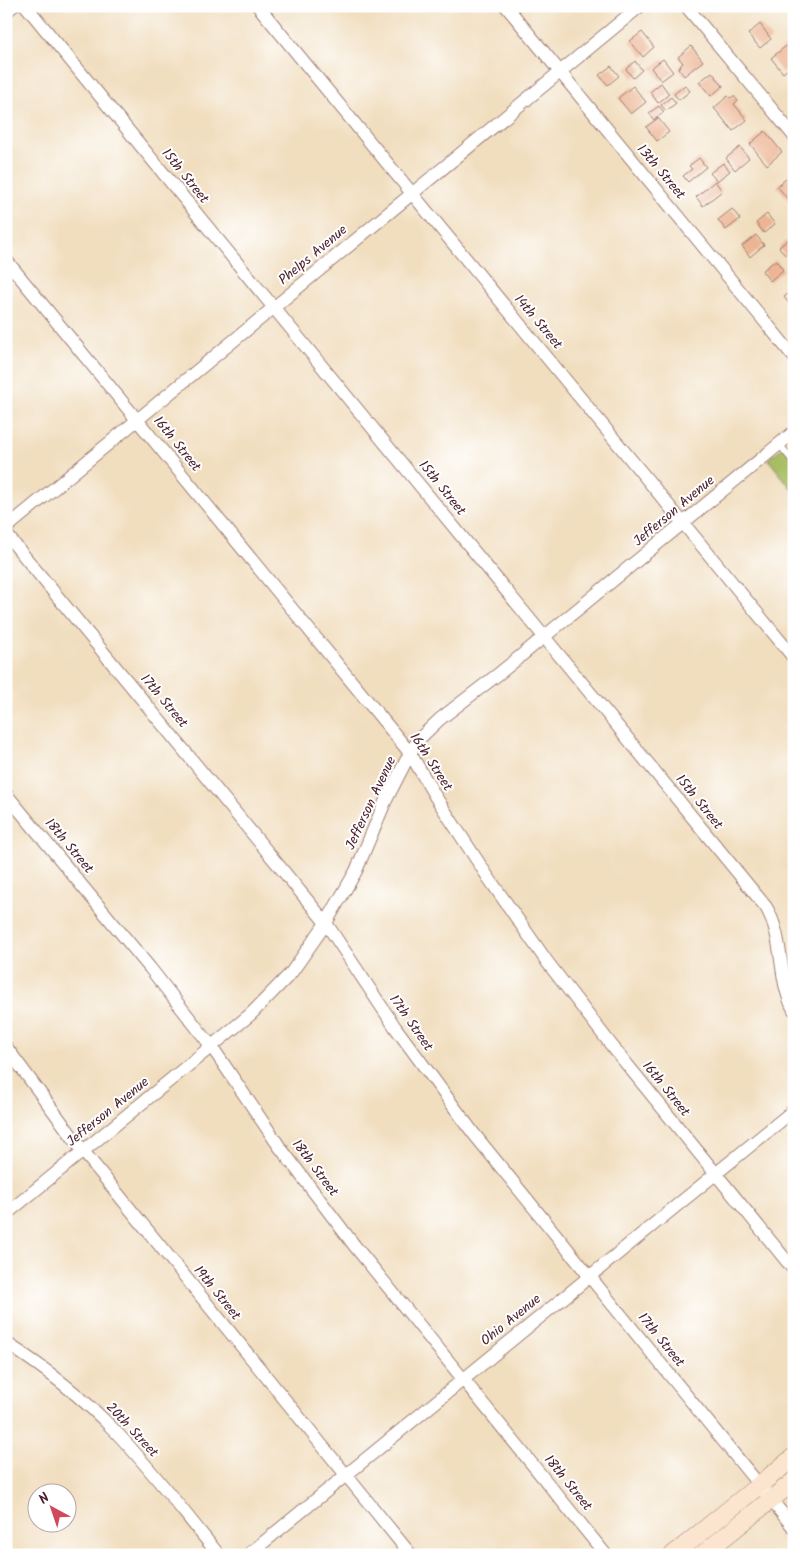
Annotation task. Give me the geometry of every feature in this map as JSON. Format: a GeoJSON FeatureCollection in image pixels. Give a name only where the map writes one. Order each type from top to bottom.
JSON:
{"type":"FeatureCollection","features":[{"type":"Feature","properties":{"kind":"main road"},"geometry":{"type":"LineString","coordinates":[[673,1555],[794,1456]]}},
{"type":"Feature","properties":{"kind":"main road"},"geometry":{"type":"LineString","coordinates":[[702,1555],[794,1481]]}},
{"type":"Feature","properties":{"kind":"street"},"geometry":{"type":"LineString","coordinates":[[6,12],[13,6]]}},
{"type":"Feature","properties":{"kind":"street","name":"15th Street"},"geometry":{"type":"LineString","coordinates":[[26,6],[766,907],[778,935],[786,989],[794,1010]]}},
{"type":"Feature","properties":{"kind":"street","name":"14th Street"},"geometry":{"type":"LineString","coordinates":[[258,6],[794,658]]}},
{"type":"Feature","properties":{"kind":"street","name":"13th Street"},"geometry":{"type":"LineString","coordinates":[[506,6],[794,357]]}},
{"type":"Feature","properties":{"kind":"street","name":"Phelps Avenue"},"geometry":{"type":"LineString","coordinates":[[6,528],[640,6]]}},
{"type":"Feature","properties":{"kind":"street"},"geometry":{"type":"LineString","coordinates":[[686,6],[794,136]]}},
{"type":"Feature","properties":{"kind":"street","name":"16th Street"},"geometry":{"type":"LineString","coordinates":[[6,260],[410,753],[435,796],[488,877],[548,963],[612,1046],[794,1270]]}},
{"type":"Feature","properties":{"kind":"street","name":"Jefferson Avenue"},"geometry":{"type":"LineString","coordinates":[[6,1214],[212,1047],[251,1014],[271,994],[303,957],[326,923],[356,872],[386,802],[419,738],[794,432]]}},
{"type":"Feature","properties":{"kind":"street","name":"17th Street"},"geometry":{"type":"LineString","coordinates":[[6,534],[326,923],[394,1027],[439,1089],[794,1528]]}},
{"type":"Feature","properties":{"kind":"street","name":"18th Street"},"geometry":{"type":"LineString","coordinates":[[6,794],[144,961],[212,1047],[280,1146],[325,1207],[606,1555]]}},
{"type":"Feature","properties":{"kind":"street","name":"19th Street"},"geometry":{"type":"LineString","coordinates":[[6,1046],[83,1152],[411,1555]]}},
{"type":"Feature","properties":{"kind":"street","name":"Ohio Avenue"},"geometry":{"type":"LineString","coordinates":[[248,1555],[794,1110]]}},
{"type":"Feature","properties":{"kind":"street","name":"20th Street"},"geometry":{"type":"LineString","coordinates":[[6,1343],[49,1372],[79,1396],[114,1430],[219,1555]]}},
{"type":"Feature","properties":{"kind":"lane"},"geometry":{"type":"LineString","coordinates":[[779,444],[792,461],[794,460]]}},
{"type":"Feature","properties":{"kind":"green space"},"geometry":{"type":"Polygon","coordinates":[[[794,439],[794,492],[768,459],[794,439]]]}},
{"type":"Feature","properties":{"kind":"building"},"geometry":{"type":"Polygon","coordinates":[[[760,24],[771,39],[760,48],[748,34],[760,24]]]}},
{"type":"Feature","properties":{"kind":"building"},"geometry":{"type":"Polygon","coordinates":[[[642,32],[654,47],[643,57],[630,41],[642,32]]]}},
{"type":"Feature","properties":{"kind":"building"},"geometry":{"type":"Polygon","coordinates":[[[691,46],[703,61],[684,76],[678,68],[683,63],[678,57],[691,46]]]}},
{"type":"Feature","properties":{"kind":"building"},"geometry":{"type":"Polygon","coordinates":[[[786,46],[794,55],[794,64],[783,73],[771,58],[786,46]]]}},
{"type":"Feature","properties":{"kind":"building"},"geometry":{"type":"Polygon","coordinates":[[[663,59],[673,72],[661,81],[651,68],[663,59]]]}},
{"type":"Feature","properties":{"kind":"building"},"geometry":{"type":"Polygon","coordinates":[[[635,61],[642,70],[633,78],[626,69],[635,61]]]}},
{"type":"Feature","properties":{"kind":"building"},"geometry":{"type":"Polygon","coordinates":[[[611,66],[619,76],[608,85],[599,75],[611,66]]]}},
{"type":"Feature","properties":{"kind":"building"},"geometry":{"type":"Polygon","coordinates":[[[712,72],[723,86],[711,96],[699,82],[712,72]]]}},
{"type":"Feature","properties":{"kind":"building"},"geometry":{"type":"Polygon","coordinates":[[[661,83],[669,94],[658,103],[650,92],[661,83]]]}},
{"type":"Feature","properties":{"kind":"building"},"geometry":{"type":"Polygon","coordinates":[[[685,85],[690,91],[679,100],[674,94],[685,85]]]}},
{"type":"Feature","properties":{"kind":"building"},"geometry":{"type":"Polygon","coordinates":[[[633,86],[646,102],[631,114],[618,98],[633,86]]]}},
{"type":"Feature","properties":{"kind":"building"},"geometry":{"type":"Polygon","coordinates":[[[728,96],[730,98],[734,96],[738,101],[734,104],[747,120],[733,131],[714,108],[728,96]]]}},
{"type":"Feature","properties":{"kind":"building"},"geometry":{"type":"Polygon","coordinates":[[[671,97],[676,103],[666,111],[661,105],[671,97]]]}},
{"type":"Feature","properties":{"kind":"building"},"geometry":{"type":"Polygon","coordinates":[[[659,106],[664,112],[654,120],[649,113],[659,106]]]}},
{"type":"Feature","properties":{"kind":"building"},"geometry":{"type":"Polygon","coordinates":[[[658,118],[669,132],[657,141],[646,127],[658,118]]]}},
{"type":"Feature","properties":{"kind":"building"},"geometry":{"type":"Polygon","coordinates":[[[765,131],[782,152],[767,165],[750,144],[765,131]]]}},
{"type":"Feature","properties":{"kind":"building"},"geometry":{"type":"Polygon","coordinates":[[[740,147],[749,158],[735,170],[726,158],[740,147]]]}},
{"type":"Feature","properties":{"kind":"building"},"geometry":{"type":"Polygon","coordinates":[[[699,158],[706,167],[688,182],[683,176],[692,169],[689,166],[699,158]]]}},
{"type":"Feature","properties":{"kind":"building"},"geometry":{"type":"Polygon","coordinates":[[[723,163],[730,171],[717,181],[710,173],[723,163]]]}},
{"type":"Feature","properties":{"kind":"building"},"geometry":{"type":"Polygon","coordinates":[[[794,173],[794,200],[791,203],[777,186],[794,173]]]}},
{"type":"Feature","properties":{"kind":"building"},"geometry":{"type":"Polygon","coordinates":[[[715,181],[722,191],[703,206],[696,197],[715,181]]]}},
{"type":"Feature","properties":{"kind":"building"},"geometry":{"type":"Polygon","coordinates":[[[732,209],[740,219],[726,230],[718,220],[732,209]]]}},
{"type":"Feature","properties":{"kind":"building"},"geometry":{"type":"Polygon","coordinates":[[[767,214],[775,224],[764,233],[756,223],[767,214]]]}},
{"type":"Feature","properties":{"kind":"building"},"geometry":{"type":"Polygon","coordinates":[[[756,235],[764,245],[750,257],[742,246],[756,235]]]}},
{"type":"Feature","properties":{"kind":"building"},"geometry":{"type":"Polygon","coordinates":[[[788,240],[794,247],[785,255],[779,247],[788,240]]]}},
{"type":"Feature","properties":{"kind":"building"},"geometry":{"type":"Polygon","coordinates":[[[776,260],[783,270],[770,281],[762,271],[776,260]]]}},
{"type":"Feature","properties":{"kind":"building"},"geometry":{"type":"Polygon","coordinates":[[[794,289],[794,310],[784,297],[794,289]]]}}]}
